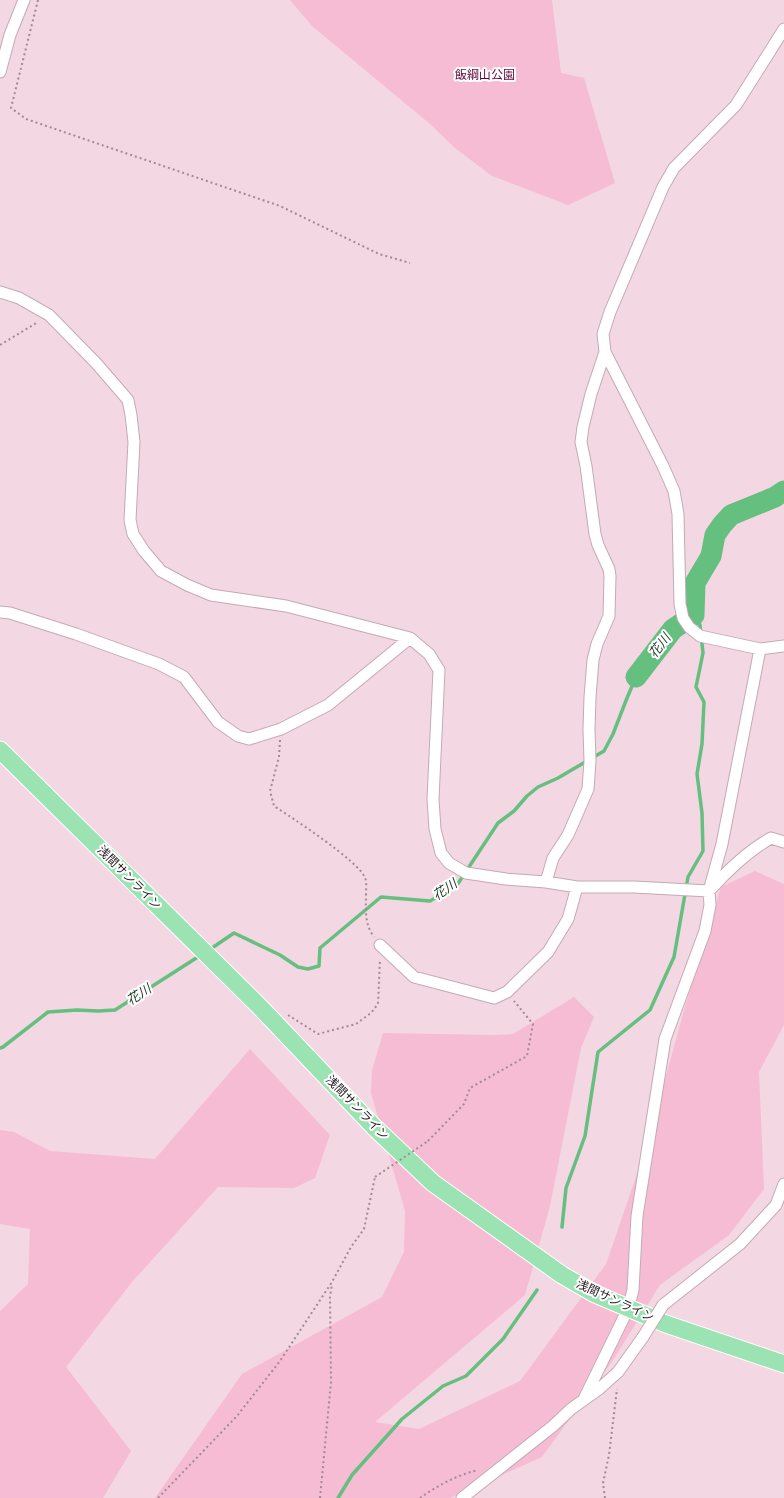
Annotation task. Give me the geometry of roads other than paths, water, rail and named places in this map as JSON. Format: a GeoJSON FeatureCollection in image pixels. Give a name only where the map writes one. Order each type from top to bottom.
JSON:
{"type":"FeatureCollection","features":[{"type":"Feature","properties":{"kind":"main road","name":"浅間サンライン"},"geometry":{"type":"LineString","coordinates":[[0,750],[260,1007],[374,1127],[433,1183],[562,1275],[595,1294],[666,1324],[784,1364]]}},
{"type":"Feature","properties":{"kind":"street"},"geometry":{"type":"LineString","coordinates":[[0,72],[10,35],[24,0]]}},
{"type":"Feature","properties":{"kind":"street"},"geometry":{"type":"LineString","coordinates":[[546,882],[553,858],[568,835],[588,789],[590,761],[589,705],[593,660],[597,644],[609,616],[609,569],[598,545],[595,534],[586,466],[581,442],[591,394],[605,352],[604,334],[610,312],[663,187],[674,168],[736,105],[784,29]]}},
{"type":"Feature","properties":{"kind":"street"},"geometry":{"type":"LineString","coordinates":[[0,292],[19,298],[49,315],[92,359],[128,400],[134,442],[130,520],[133,534],[144,552],[161,571],[187,585],[211,595],[286,606],[410,638],[429,654],[438,670],[433,799],[435,829],[441,853],[449,863],[466,874],[546,882],[577,887],[634,887],[709,891]]}},
{"type":"Feature","properties":{"kind":"street"},"geometry":{"type":"LineString","coordinates":[[605,352],[663,466],[674,492],[678,514],[680,604],[683,618],[689,628],[700,636],[760,649],[784,646]]}},
{"type":"Feature","properties":{"kind":"street"},"geometry":{"type":"LineString","coordinates":[[0,612],[10,613],[76,634],[159,664],[184,677],[218,722],[238,736],[249,739],[281,729],[328,705],[410,638]]}},
{"type":"Feature","properties":{"kind":"street"},"geometry":{"type":"LineString","coordinates":[[584,1399],[628,1309],[633,1290],[637,1216],[665,1039],[704,931],[710,904],[709,891],[722,844],[760,649]]}},
{"type":"Feature","properties":{"kind":"street"},"geometry":{"type":"LineString","coordinates":[[709,891],[727,871],[754,848],[771,838],[784,842]]}},
{"type":"Feature","properties":{"kind":"street"},"geometry":{"type":"LineString","coordinates":[[380,945],[414,977],[494,998],[507,992],[548,952],[568,919],[577,887]]}},
{"type":"Feature","properties":{"kind":"street"},"geometry":{"type":"LineString","coordinates":[[462,1498],[553,1426],[571,1409],[599,1389],[618,1372],[644,1337],[663,1305],[740,1244],[776,1205],[784,1184]]}},
{"type":"Feature","properties":{"kind":"waterway","name":"花川"},"geometry":{"type":"LineString","coordinates":[[636,677],[673,629],[694,615],[695,583],[711,556],[715,535],[722,525],[731,515],[775,497],[784,491]]}},
{"type":"Feature","properties":{"kind":"waterway"},"geometry":{"type":"LineString","coordinates":[[562,1227],[566,1188],[585,1136],[598,1052],[650,1010],[674,957],[688,877],[703,851],[702,813],[697,774],[702,744],[704,702],[696,687],[703,653],[700,625],[694,615]]}},
{"type":"Feature","properties":{"kind":"waterway","name":"花川"},"geometry":{"type":"LineString","coordinates":[[209,950],[234,933],[280,955],[298,967],[308,969],[319,966],[320,948],[381,897],[430,901],[457,885],[498,823],[514,811],[527,796],[538,787],[558,778],[604,751],[613,734],[636,677]]}},
{"type":"Feature","properties":{"kind":"waterway","name":"花川"},"geometry":{"type":"LineString","coordinates":[[0,1048],[48,1012],[115,1010],[201,955]]}},
{"type":"Feature","properties":{"kind":"waterway"},"geometry":{"type":"LineString","coordinates":[[338,1498],[352,1475],[402,1419],[443,1386],[466,1376],[503,1339],[537,1290]]}},
{"type":"Feature","properties":{"kind":"park label","name":"飯綱山公園"},"geometry":{"type":"Point","coordinates":[485,75]}}]}
